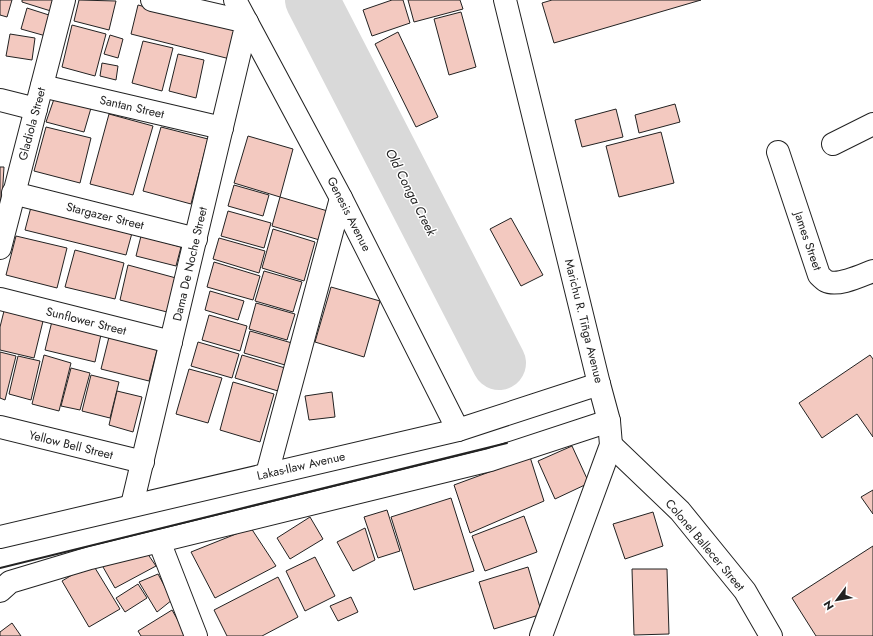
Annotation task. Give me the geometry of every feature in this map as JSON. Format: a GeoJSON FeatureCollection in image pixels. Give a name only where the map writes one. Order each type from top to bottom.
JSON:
{"type":"FeatureCollection","features":[{"type":"Feature","properties":{"kind":"street","name":"Gladiola Street"},"geometry":{"type":"LineString","coordinates":[[0,248],[64,0]]}},
{"type":"Feature","properties":{"kind":"street"},"geometry":{"type":"LineString","coordinates":[[152,0],[247,22]]}},
{"type":"Feature","properties":{"kind":"street","name":"Genesis Avenue"},"geometry":{"type":"LineString","coordinates":[[235,0],[341,198],[458,430]]}},
{"type":"Feature","properties":{"kind":"street","name":"Marichu R. Tiñga Avenue"},"geometry":{"type":"LineString","coordinates":[[505,0],[609,421],[611,445],[541,636]]}},
{"type":"Feature","properties":{"kind":"street","name":"Dama De Noche Street"},"geometry":{"type":"LineString","coordinates":[[132,505],[247,22]]}},
{"type":"Feature","properties":{"kind":"street","name":"Santan Street"},"geometry":{"type":"LineString","coordinates":[[42,86],[222,128]]}},
{"type":"Feature","properties":{"kind":"street"},"geometry":{"type":"LineString","coordinates":[[0,100],[36,109]]}},
{"type":"Feature","properties":{"kind":"street"},"geometry":{"type":"LineString","coordinates":[[833,144],[873,124]]}},
{"type":"Feature","properties":{"kind":"street","name":"James Street"},"geometry":{"type":"LineString","coordinates":[[778,152],[819,275],[826,281],[846,281],[873,271]]}},
{"type":"Feature","properties":{"kind":"street","name":"Stargazer Street"},"geometry":{"type":"LineString","coordinates":[[13,193],[196,239]]}},
{"type":"Feature","properties":{"kind":"street"},"geometry":{"type":"LineString","coordinates":[[267,474],[341,198]]}},
{"type":"Feature","properties":{"kind":"street","name":"Sunflower Street"},"geometry":{"type":"LineString","coordinates":[[0,299],[171,342]]}},
{"type":"Feature","properties":{"kind":"street","name":"Lakas-Ilaw Avenue"},"geometry":{"type":"LineString","coordinates":[[0,537],[458,430],[599,384]]}},
{"type":"Feature","properties":{"kind":"street"},"geometry":{"type":"LineString","coordinates":[[0,591],[10,582],[90,558],[490,460],[609,421]]}},
{"type":"Feature","properties":{"kind":"street","name":"Yellow Bell Street"},"geometry":{"type":"LineString","coordinates":[[0,427],[143,462]]}},
{"type":"Feature","properties":{"kind":"street","name":"Colonel Ballecer Street"},"geometry":{"type":"LineString","coordinates":[[611,445],[680,511],[744,591],[771,636]]}},
{"type":"Feature","properties":{"kind":"street"},"geometry":{"type":"LineString","coordinates":[[159,541],[196,636]]}},
{"type":"Feature","properties":{"kind":"building"},"geometry":{"type":"Polygon","coordinates":[[[0,0],[12,0],[7,17],[0,15],[0,0]]]}},
{"type":"Feature","properties":{"kind":"building"},"geometry":{"type":"Polygon","coordinates":[[[22,0],[57,0],[54,12],[22,2],[22,0]]]}},
{"type":"Feature","properties":{"kind":"building"},"geometry":{"type":"Polygon","coordinates":[[[79,0],[116,1],[109,30],[74,21],[79,0]]]}},
{"type":"Feature","properties":{"kind":"building"},"geometry":{"type":"Polygon","coordinates":[[[392,0],[403,0],[410,23],[372,36],[363,10],[392,0]]]}},
{"type":"Feature","properties":{"kind":"building"},"geometry":{"type":"Polygon","coordinates":[[[408,0],[460,0],[463,9],[414,22],[408,0]]]}},
{"type":"Feature","properties":{"kind":"building"},"geometry":{"type":"Polygon","coordinates":[[[552,0],[701,0],[554,43],[542,3],[552,0]]]}},
{"type":"Feature","properties":{"kind":"building"},"geometry":{"type":"Polygon","coordinates":[[[138,5],[241,32],[234,60],[131,34],[138,5]]]}},
{"type":"Feature","properties":{"kind":"building"},"geometry":{"type":"Polygon","coordinates":[[[27,8],[52,16],[46,36],[21,29],[27,8]]]}},
{"type":"Feature","properties":{"kind":"building"},"geometry":{"type":"Polygon","coordinates":[[[461,12],[476,67],[449,75],[434,19],[461,12]]]}},
{"type":"Feature","properties":{"kind":"building"},"geometry":{"type":"Polygon","coordinates":[[[72,25],[106,34],[95,76],[62,67],[72,25]]]}},
{"type":"Feature","properties":{"kind":"building"},"geometry":{"type":"Polygon","coordinates":[[[398,32],[438,117],[416,127],[375,44],[398,32]]]}},
{"type":"Feature","properties":{"kind":"building"},"geometry":{"type":"Polygon","coordinates":[[[10,34],[35,38],[32,60],[6,56],[10,34]]]}},
{"type":"Feature","properties":{"kind":"building"},"geometry":{"type":"Polygon","coordinates":[[[110,35],[123,39],[118,58],[104,54],[110,35]]]}},
{"type":"Feature","properties":{"kind":"building"},"geometry":{"type":"Polygon","coordinates":[[[143,41],[173,48],[162,91],[132,83],[143,41]]]}},
{"type":"Feature","properties":{"kind":"building"},"geometry":{"type":"Polygon","coordinates":[[[178,54],[204,60],[196,98],[169,91],[178,54]]]}},
{"type":"Feature","properties":{"kind":"building"},"geometry":{"type":"Polygon","coordinates":[[[102,63],[118,66],[116,80],[100,76],[102,63]]]}},
{"type":"Feature","properties":{"kind":"building"},"geometry":{"type":"Polygon","coordinates":[[[54,99],[91,108],[84,132],[46,122],[54,99]]]}},
{"type":"Feature","properties":{"kind":"building"},"geometry":{"type":"Polygon","coordinates":[[[675,104],[680,122],[639,133],[635,115],[675,104]]]}},
{"type":"Feature","properties":{"kind":"building"},"geometry":{"type":"Polygon","coordinates":[[[616,109],[623,137],[582,147],[575,120],[616,109]]]}},
{"type":"Feature","properties":{"kind":"building"},"geometry":{"type":"Polygon","coordinates":[[[109,114],[153,126],[133,195],[90,184],[109,114]]]}},
{"type":"Feature","properties":{"kind":"building"},"geometry":{"type":"Polygon","coordinates":[[[46,127],[91,138],[80,183],[34,171],[46,127]]]}},
{"type":"Feature","properties":{"kind":"building"},"geometry":{"type":"Polygon","coordinates":[[[161,127],[208,139],[191,204],[143,191],[161,127]]]}},
{"type":"Feature","properties":{"kind":"building"},"geometry":{"type":"Polygon","coordinates":[[[661,132],[674,183],[619,197],[606,146],[661,132]]]}},
{"type":"Feature","properties":{"kind":"building"},"geometry":{"type":"Polygon","coordinates":[[[248,136],[293,149],[280,197],[234,183],[248,136]]]}},
{"type":"Feature","properties":{"kind":"building"},"geometry":{"type":"Polygon","coordinates":[[[0,167],[4,167],[2,200],[0,200],[0,167]]]}},
{"type":"Feature","properties":{"kind":"building"},"geometry":{"type":"Polygon","coordinates":[[[234,185],[269,195],[263,216],[228,206],[234,185]]]}},
{"type":"Feature","properties":{"kind":"building"},"geometry":{"type":"Polygon","coordinates":[[[280,197],[331,212],[323,241],[272,226],[280,197]]]}},
{"type":"Feature","properties":{"kind":"building"},"geometry":{"type":"Polygon","coordinates":[[[31,207],[132,233],[126,255],[25,230],[31,207]]]}},
{"type":"Feature","properties":{"kind":"building"},"geometry":{"type":"Polygon","coordinates":[[[228,211],[271,223],[264,248],[221,236],[228,211]]]}},
{"type":"Feature","properties":{"kind":"building"},"geometry":{"type":"Polygon","coordinates":[[[511,218],[543,275],[521,286],[490,229],[511,218]]]}},
{"type":"Feature","properties":{"kind":"building"},"geometry":{"type":"Polygon","coordinates":[[[273,229],[315,242],[304,281],[262,268],[273,229]]]}},
{"type":"Feature","properties":{"kind":"building"},"geometry":{"type":"Polygon","coordinates":[[[16,236],[67,248],[57,288],[6,275],[16,236]]]}},
{"type":"Feature","properties":{"kind":"building"},"geometry":{"type":"Polygon","coordinates":[[[141,236],[181,247],[176,266],[136,256],[141,236]]]}},
{"type":"Feature","properties":{"kind":"building"},"geometry":{"type":"Polygon","coordinates":[[[219,238],[265,251],[259,273],[213,259],[219,238]]]}},
{"type":"Feature","properties":{"kind":"building"},"geometry":{"type":"Polygon","coordinates":[[[75,250],[124,263],[115,299],[65,287],[75,250]]]}},
{"type":"Feature","properties":{"kind":"building"},"geometry":{"type":"Polygon","coordinates":[[[214,262],[260,276],[253,300],[207,287],[214,262]]]}},
{"type":"Feature","properties":{"kind":"building"},"geometry":{"type":"Polygon","coordinates":[[[128,265],[176,278],[167,312],[120,300],[128,265]]]}},
{"type":"Feature","properties":{"kind":"building"},"geometry":{"type":"Polygon","coordinates":[[[264,271],[302,282],[293,312],[255,301],[264,271]]]}},
{"type":"Feature","properties":{"kind":"building"},"geometry":{"type":"Polygon","coordinates":[[[331,287],[380,301],[364,357],[315,342],[331,287]]]}},
{"type":"Feature","properties":{"kind":"building"},"geometry":{"type":"Polygon","coordinates":[[[210,291],[244,301],[238,320],[205,310],[210,291]]]}},
{"type":"Feature","properties":{"kind":"building"},"geometry":{"type":"Polygon","coordinates":[[[256,303],[295,314],[287,340],[249,329],[256,303]]]}},
{"type":"Feature","properties":{"kind":"building"},"geometry":{"type":"Polygon","coordinates":[[[5,307],[44,317],[34,358],[0,350],[0,327],[5,307]]]}},
{"type":"Feature","properties":{"kind":"building"},"geometry":{"type":"Polygon","coordinates":[[[209,315],[247,326],[240,351],[202,340],[209,315]]]}},
{"type":"Feature","properties":{"kind":"building"},"geometry":{"type":"Polygon","coordinates":[[[53,317],[102,330],[95,362],[45,350],[53,317]]]}},
{"type":"Feature","properties":{"kind":"building"},"geometry":{"type":"Polygon","coordinates":[[[250,331],[292,343],[285,365],[244,353],[250,331]]]}},
{"type":"Feature","properties":{"kind":"building"},"geometry":{"type":"Polygon","coordinates":[[[110,333],[158,346],[149,381],[101,369],[110,333]]]}},
{"type":"Feature","properties":{"kind":"building"},"geometry":{"type":"Polygon","coordinates":[[[198,342],[239,354],[232,378],[191,366],[198,342]]]}},
{"type":"Feature","properties":{"kind":"building"},"geometry":{"type":"Polygon","coordinates":[[[0,352],[16,356],[5,400],[0,398],[0,352]]]}},
{"type":"Feature","properties":{"kind":"building"},"geometry":{"type":"Polygon","coordinates":[[[44,355],[71,363],[59,411],[32,404],[44,355]]]}},
{"type":"Feature","properties":{"kind":"building"},"geometry":{"type":"Polygon","coordinates":[[[242,355],[285,368],[278,391],[235,378],[242,355]]]}},
{"type":"Feature","properties":{"kind":"building"},"geometry":{"type":"Polygon","coordinates":[[[870,355],[873,359],[873,437],[857,414],[822,438],[799,403],[870,355]]]}},
{"type":"Feature","properties":{"kind":"building"},"geometry":{"type":"Polygon","coordinates":[[[18,356],[40,361],[31,400],[9,394],[18,356]]]}},
{"type":"Feature","properties":{"kind":"building"},"geometry":{"type":"Polygon","coordinates":[[[71,368],[90,373],[80,410],[61,406],[71,368]]]}},
{"type":"Feature","properties":{"kind":"building"},"geometry":{"type":"Polygon","coordinates":[[[189,369],[222,378],[208,423],[176,414],[189,369]]]}},
{"type":"Feature","properties":{"kind":"building"},"geometry":{"type":"Polygon","coordinates":[[[91,375],[119,382],[110,418],[82,411],[91,375]]]}},
{"type":"Feature","properties":{"kind":"building"},"geometry":{"type":"Polygon","coordinates":[[[233,382],[274,394],[260,442],[220,430],[233,382]]]}},
{"type":"Feature","properties":{"kind":"building"},"geometry":{"type":"Polygon","coordinates":[[[117,391],[142,397],[133,432],[109,425],[117,391]]]}},
{"type":"Feature","properties":{"kind":"building"},"geometry":{"type":"Polygon","coordinates":[[[332,392],[335,417],[309,420],[305,396],[332,392]]]}},
{"type":"Feature","properties":{"kind":"building"},"geometry":{"type":"Polygon","coordinates":[[[572,446],[589,483],[555,499],[538,461],[572,446]]]}},
{"type":"Feature","properties":{"kind":"building"},"geometry":{"type":"Polygon","coordinates":[[[530,457],[544,501],[470,533],[454,485],[530,457]]]}},
{"type":"Feature","properties":{"kind":"building"},"geometry":{"type":"Polygon","coordinates":[[[873,490],[873,514],[861,497],[873,490]]]}},
{"type":"Feature","properties":{"kind":"building"},"geometry":{"type":"Polygon","coordinates":[[[451,498],[474,571],[414,590],[391,517],[451,498]]]}},
{"type":"Feature","properties":{"kind":"building"},"geometry":{"type":"Polygon","coordinates":[[[387,510],[400,551],[378,558],[364,517],[387,510]]]}},
{"type":"Feature","properties":{"kind":"building"},"geometry":{"type":"Polygon","coordinates":[[[653,512],[663,546],[625,559],[613,524],[653,512]]]}},
{"type":"Feature","properties":{"kind":"building"},"geometry":{"type":"Polygon","coordinates":[[[524,516],[537,552],[485,571],[472,536],[524,516]]]}},
{"type":"Feature","properties":{"kind":"building"},"geometry":{"type":"Polygon","coordinates":[[[310,517],[323,539],[290,559],[277,538],[310,517]]]}},
{"type":"Feature","properties":{"kind":"building"},"geometry":{"type":"Polygon","coordinates":[[[251,528],[276,566],[215,598],[191,552],[251,528]]]}},
{"type":"Feature","properties":{"kind":"building"},"geometry":{"type":"Polygon","coordinates":[[[365,528],[375,560],[353,571],[337,542],[365,528]]]}},
{"type":"Feature","properties":{"kind":"building"},"geometry":{"type":"Polygon","coordinates":[[[873,546],[873,636],[816,636],[792,598],[873,546]]]}},
{"type":"Feature","properties":{"kind":"building"},"geometry":{"type":"Polygon","coordinates":[[[147,553],[156,566],[115,588],[99,560],[147,553]]]}},
{"type":"Feature","properties":{"kind":"building"},"geometry":{"type":"Polygon","coordinates":[[[315,557],[335,596],[305,611],[286,571],[315,557]]]}},
{"type":"Feature","properties":{"kind":"building"},"geometry":{"type":"Polygon","coordinates":[[[92,563],[120,609],[89,627],[62,581],[92,563]]]}},
{"type":"Feature","properties":{"kind":"building"},"geometry":{"type":"Polygon","coordinates":[[[528,567],[542,614],[494,629],[479,582],[528,567]]]}},
{"type":"Feature","properties":{"kind":"building"},"geometry":{"type":"Polygon","coordinates":[[[632,569],[667,569],[669,634],[634,635],[632,569]]]}},
{"type":"Feature","properties":{"kind":"building"},"geometry":{"type":"Polygon","coordinates":[[[158,574],[172,600],[157,612],[139,582],[158,574]]]}},
{"type":"Feature","properties":{"kind":"building"},"geometry":{"type":"Polygon","coordinates":[[[278,577],[298,617],[262,636],[227,636],[214,610],[278,577]]]}},
{"type":"Feature","properties":{"kind":"building"},"geometry":{"type":"Polygon","coordinates":[[[138,584],[147,598],[125,612],[116,598],[138,584]]]}},
{"type":"Feature","properties":{"kind":"building"},"geometry":{"type":"Polygon","coordinates":[[[351,597],[358,612],[338,621],[330,606],[351,597]]]}},
{"type":"Feature","properties":{"kind":"building"},"geometry":{"type":"Polygon","coordinates":[[[172,610],[187,636],[141,636],[138,631],[172,610]]]}},
{"type":"Feature","properties":{"kind":"building"},"geometry":{"type":"Polygon","coordinates":[[[12,623],[21,636],[0,636],[0,632],[12,623]]]}},
{"type":"Feature","properties":{"kind":"waterway","name":"Old Conga Creek"},"geometry":{"type":"LineString","coordinates":[[312,0],[499,363]]}},
{"type":"Feature","properties":{"kind":"wall"},"geometry":{"type":"LineString","coordinates":[[0,568],[507,443]]}}]}
